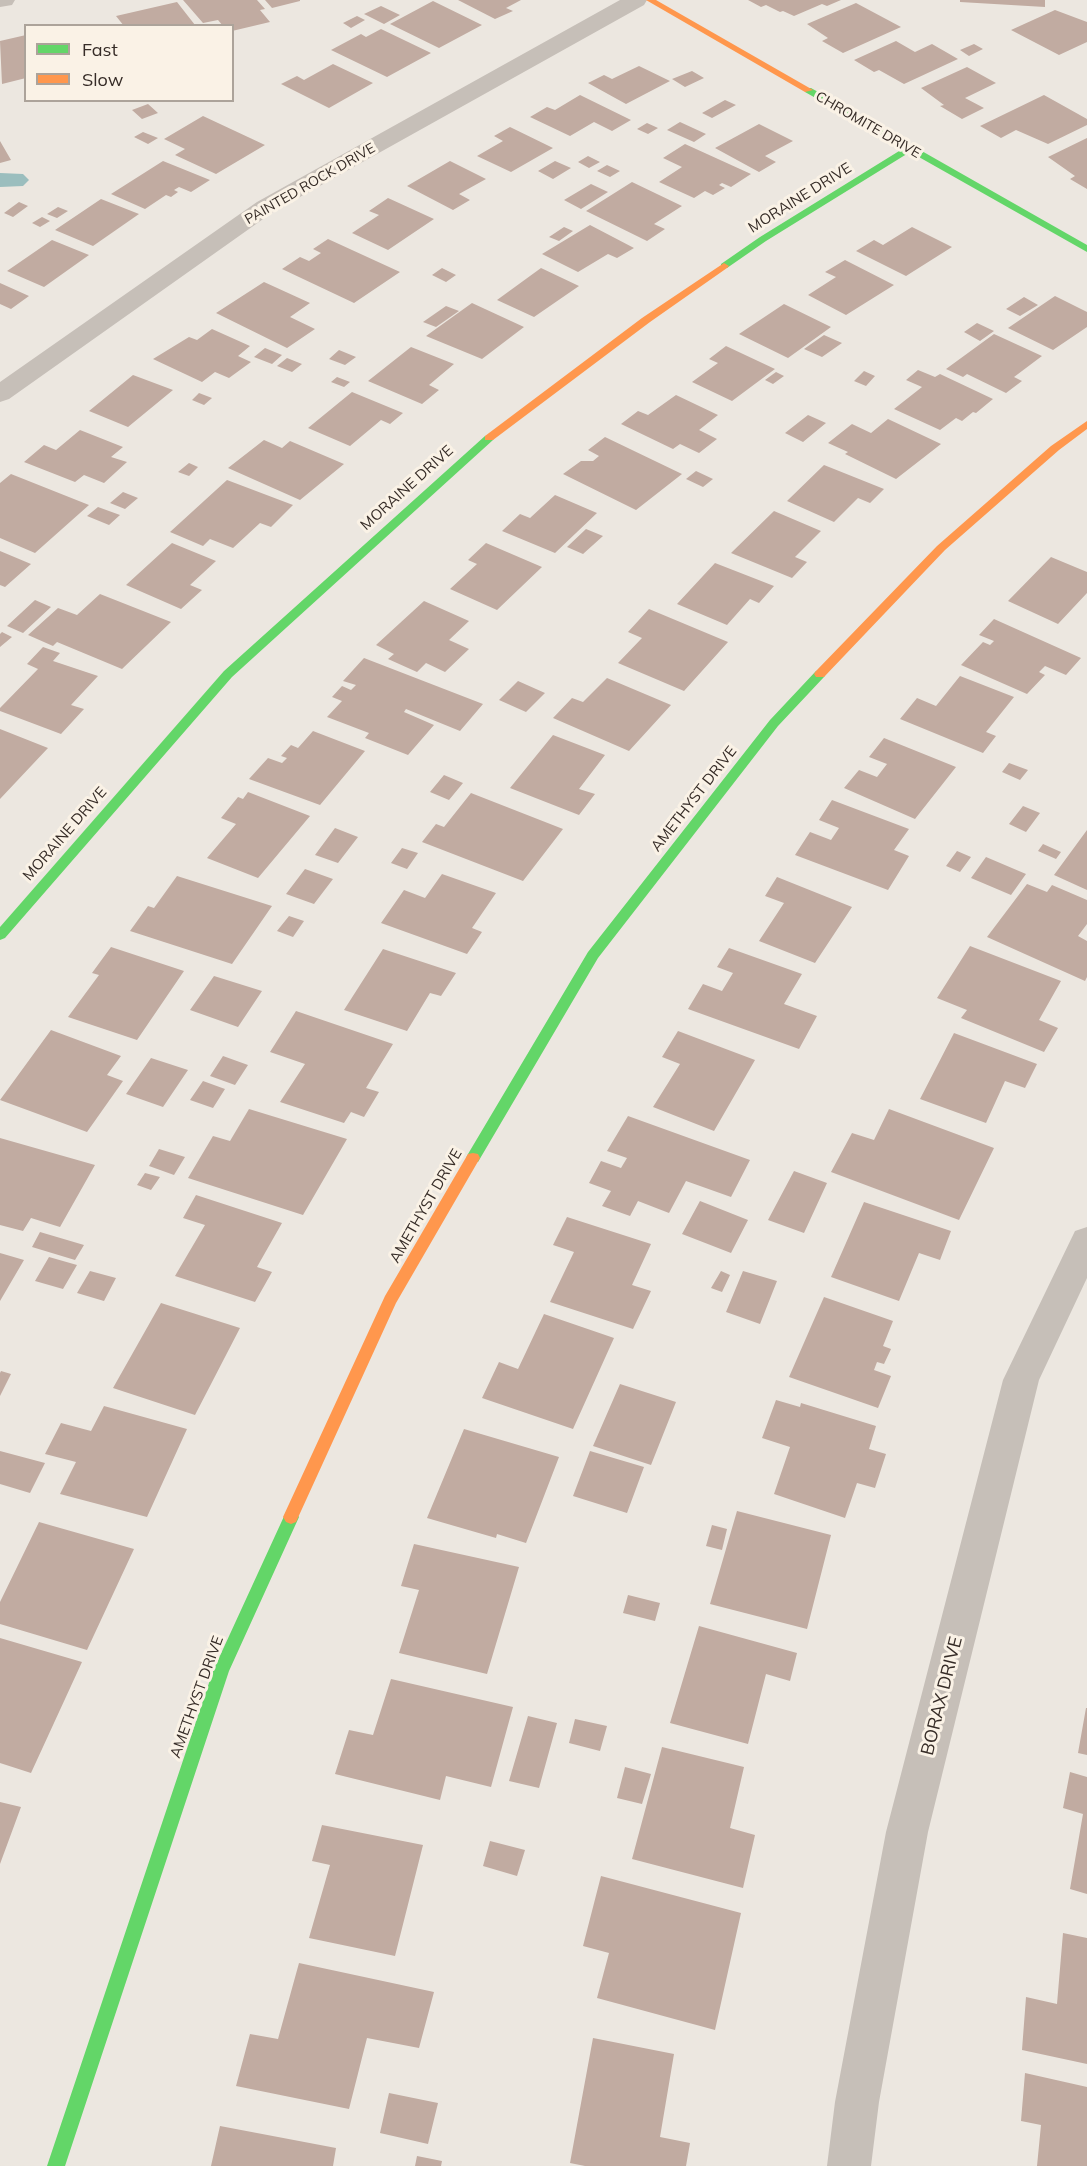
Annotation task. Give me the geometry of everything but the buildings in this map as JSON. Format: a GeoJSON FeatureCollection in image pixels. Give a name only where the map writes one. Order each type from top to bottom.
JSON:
{"type":"FeatureCollection","features":[{"type":"Feature","properties":{"kind":"street","name":"PAINTED ROCK DRIVE"},"geometry":{"type":"LineString","coordinates":[[0,394],[265,207],[636,0]]}},
{"type":"Feature","properties":{"kind":"street","name":"CHROMITE DRIVE"},"geometry":{"type":"LineString","coordinates":[[650,0],[1087,249]]}},
{"type":"Feature","properties":{"kind":"street","name":"MORAINE DRIVE"},"geometry":{"type":"LineString","coordinates":[[0,935],[228,674],[475,449],[646,320],[753,246],[909,149]]}},
{"type":"Feature","properties":{"kind":"street","name":"AMETHYST DRIVE"},"geometry":{"type":"LineString","coordinates":[[56,2166],[220,1671],[390,1300],[593,955],[774,723],[941,548],[1055,448],[1087,424]]}},
{"type":"Feature","properties":{"kind":"street","name":"BORAX DRIVE"},"geometry":{"type":"LineString","coordinates":[[849,2166],[857,2102],[908,1832],[1021,1380],[1087,1241]]}},
{"type":"Feature","properties":{"kind":"water"},"geometry":{"type":"Polygon","coordinates":[[[0,173],[23,174],[29,180],[23,186],[0,187],[0,173]]]}},
{"type":"Feature","properties":{"kind":"traffic: fast"},"geometry":{"type":"LineString","coordinates":[[808,90],[1087,249]]}},
{"type":"Feature","properties":{"kind":"traffic: fast"},"geometry":{"type":"LineString","coordinates":[[724,266],[763,239],[909,149]]}},
{"type":"Feature","properties":{"kind":"traffic: fast"},"geometry":{"type":"LineString","coordinates":[[0,935],[228,674],[489,438]]}},
{"type":"Feature","properties":{"kind":"traffic: fast"},"geometry":{"type":"LineString","coordinates":[[473,1158],[593,955],[774,723],[820,674]]}},
{"type":"Feature","properties":{"kind":"traffic: fast"},"geometry":{"type":"LineString","coordinates":[[56,2166],[221,1671],[291,1517]]}},
{"type":"Feature","properties":{"kind":"traffic: slow"},"geometry":{"type":"LineString","coordinates":[[650,0],[808,90]]}},
{"type":"Feature","properties":{"kind":"traffic: slow"},"geometry":{"type":"LineString","coordinates":[[489,438],[646,320],[724,266]]}},
{"type":"Feature","properties":{"kind":"traffic: slow"},"geometry":{"type":"LineString","coordinates":[[820,674],[941,548],[1055,448],[1087,424]]}},
{"type":"Feature","properties":{"kind":"traffic: slow"},"geometry":{"type":"LineString","coordinates":[[291,1517],[390,1300],[473,1158]]}}]}
